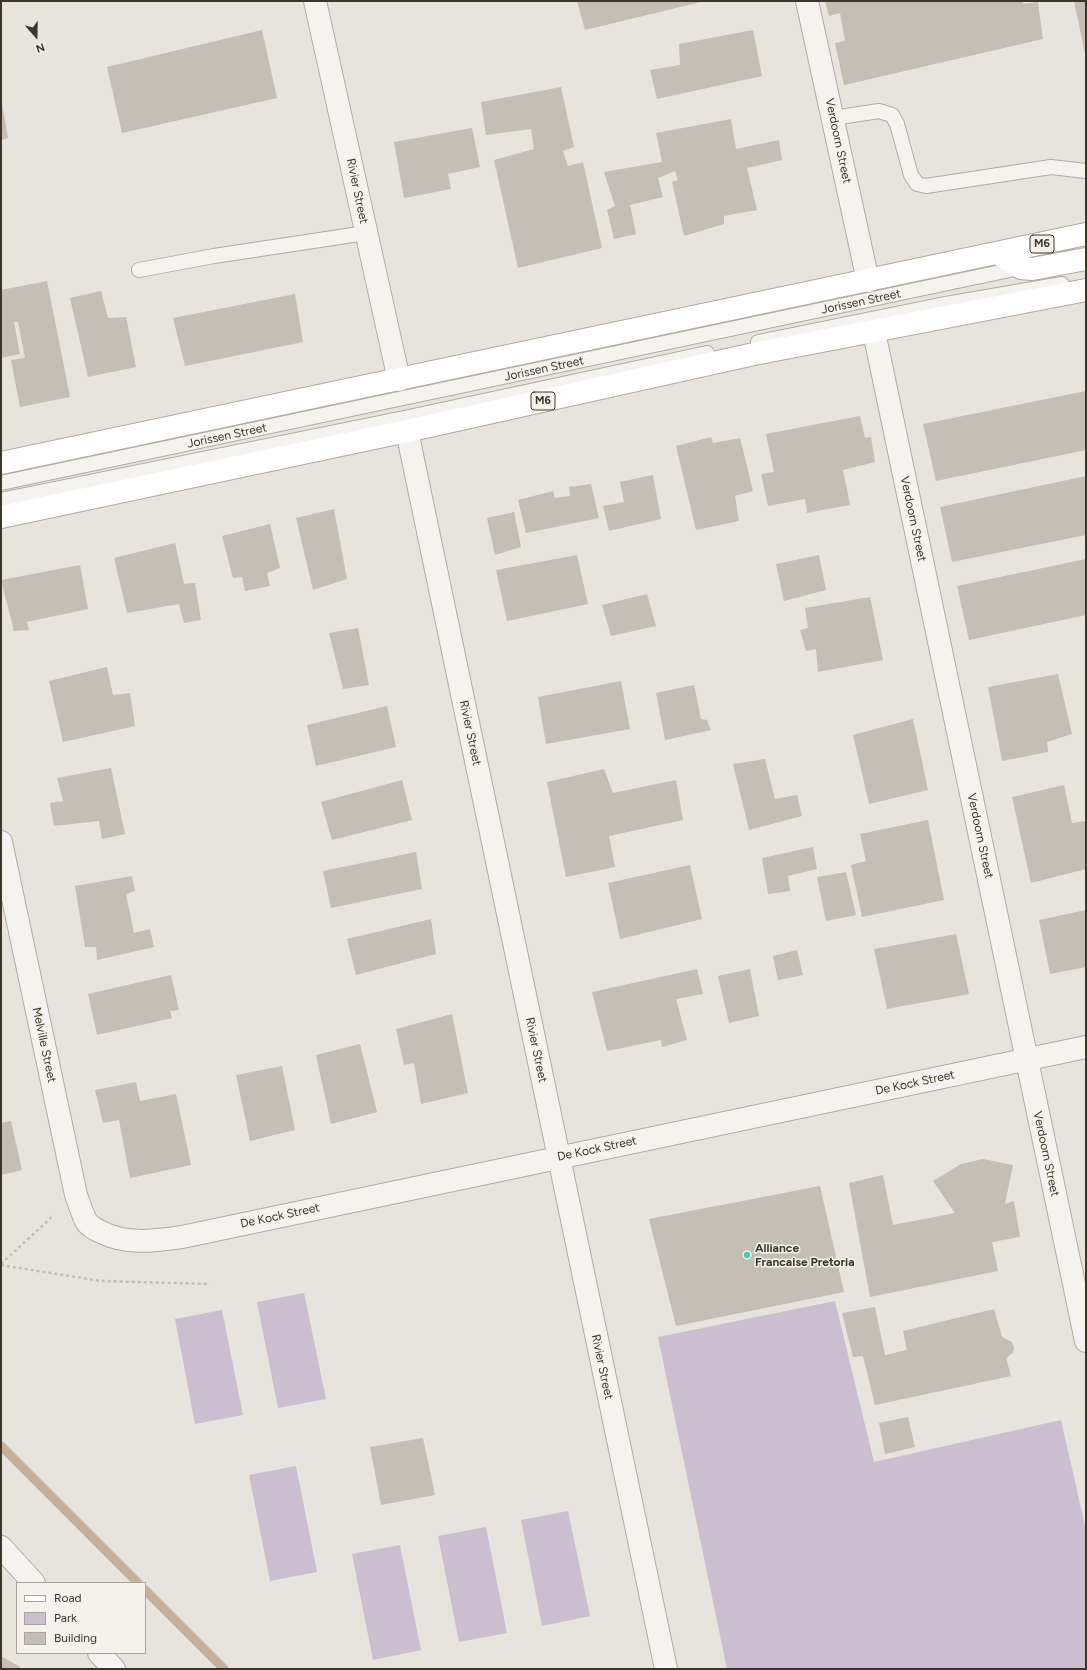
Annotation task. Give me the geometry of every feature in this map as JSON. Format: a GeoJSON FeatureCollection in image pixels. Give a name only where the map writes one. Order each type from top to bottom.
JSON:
{"type":"FeatureCollection","features":[{"type":"Feature","properties":{"kind":"main road","name":"Jorissen Street"},"geometry":{"type":"LineString","coordinates":[[1,463],[1086,234]]}},
{"type":"Feature","properties":{"kind":"main road"},"geometry":{"type":"LineString","coordinates":[[997,253],[1022,268],[1038,269],[1086,260]]}},
{"type":"Feature","properties":{"kind":"main road","name":"M6"},"geometry":{"type":"LineString","coordinates":[[1,517],[407,431],[754,354],[1086,290]]}},
{"type":"Feature","properties":{"kind":"street","name":"Rivier Street"},"geometry":{"type":"LineString","coordinates":[[315,1],[399,380]]}},
{"type":"Feature","properties":{"kind":"street","name":"Verdoorn Street"},"geometry":{"type":"LineString","coordinates":[[807,1],[868,281]]}},
{"type":"Feature","properties":{"kind":"street","name":"Verdoorn Street"},"geometry":{"type":"LineString","coordinates":[[874,332],[1086,1341]]}},
{"type":"Feature","properties":{"kind":"street","name":"Rivier Street"},"geometry":{"type":"LineString","coordinates":[[407,431],[666,1669]]}},
{"type":"Feature","properties":{"kind":"street","name":"Melville Street"},"geometry":{"type":"LineString","coordinates":[[1,842],[76,1195],[86,1221],[108,1236]]}},
{"type":"Feature","properties":{"kind":"street","name":"De Kock Street"},"geometry":{"type":"LineString","coordinates":[[108,1236],[129,1242],[154,1241],[182,1237],[558,1157],[1086,1048]]}},
{"type":"Feature","properties":{"kind":"street"},"geometry":{"type":"LineString","coordinates":[[1,1547],[33,1582]]}},
{"type":"Feature","properties":{"kind":"street"},"geometry":{"type":"LineString","coordinates":[[100,1654],[114,1669]]}},
{"type":"Feature","properties":{"kind":"lane"},"geometry":{"type":"LineString","coordinates":[[833,118],[879,111],[892,115],[897,124],[911,175],[917,184],[926,186],[1051,167],[1086,171]]}},
{"type":"Feature","properties":{"kind":"lane"},"geometry":{"type":"LineString","coordinates":[[139,270],[214,256],[366,233]]}},
{"type":"Feature","properties":{"kind":"lane","name":"Jorissen Street"},"geometry":{"type":"LineString","coordinates":[[1,483],[1022,268],[1086,253]]}},
{"type":"Feature","properties":{"kind":"lane","name":"Jorissen Street"},"geometry":{"type":"LineString","coordinates":[[1,500],[404,418],[860,321],[1086,280]]}},
{"type":"Feature","properties":{"kind":"path"},"geometry":{"type":"LineString","coordinates":[[1,1264],[76,1195]]}},
{"type":"Feature","properties":{"kind":"path"},"geometry":{"type":"LineString","coordinates":[[1,1264],[101,1281],[210,1284]]}},
{"type":"Feature","properties":{"kind":"green space"},"geometry":{"type":"Polygon","coordinates":[[[304,1293],[326,1399],[278,1408],[257,1302],[304,1293]]]}},
{"type":"Feature","properties":{"kind":"green space"},"geometry":{"type":"Polygon","coordinates":[[[835,1301],[874,1462],[1061,1420],[1086,1530],[1086,1669],[727,1669],[658,1337],[835,1301]]]}},
{"type":"Feature","properties":{"kind":"green space"},"geometry":{"type":"Polygon","coordinates":[[[222,1310],[243,1415],[195,1424],[175,1319],[222,1310]]]}},
{"type":"Feature","properties":{"kind":"green space"},"geometry":{"type":"Polygon","coordinates":[[[296,1466],[317,1572],[270,1581],[249,1475],[296,1466]]]}},
{"type":"Feature","properties":{"kind":"green space"},"geometry":{"type":"Polygon","coordinates":[[[568,1511],[590,1616],[542,1626],[521,1520],[568,1511]]]}},
{"type":"Feature","properties":{"kind":"green space"},"geometry":{"type":"Polygon","coordinates":[[[486,1527],[507,1633],[459,1642],[438,1536],[486,1527]]]}},
{"type":"Feature","properties":{"kind":"green space"},"geometry":{"type":"Polygon","coordinates":[[[400,1545],[421,1650],[373,1660],[352,1554],[400,1545]]]}},
{"type":"Feature","properties":{"kind":"building"},"geometry":{"type":"Polygon","coordinates":[[[577,1],[701,1],[701,2],[585,30],[577,1]]]}},
{"type":"Feature","properties":{"kind":"building"},"geometry":{"type":"Polygon","coordinates":[[[825,1],[1023,1],[1023,4],[1038,2],[1043,39],[844,85],[835,43],[845,41],[840,13],[829,16],[825,1]]]}},
{"type":"Feature","properties":{"kind":"building"},"geometry":{"type":"Polygon","coordinates":[[[1074,1],[1086,1],[1086,54],[1085,54],[1074,1]]]}},
{"type":"Feature","properties":{"kind":"building"},"geometry":{"type":"Polygon","coordinates":[[[262,30],[277,98],[122,133],[107,67],[262,30]]]}},
{"type":"Feature","properties":{"kind":"building"},"geometry":{"type":"Polygon","coordinates":[[[753,30],[762,76],[657,99],[650,70],[680,65],[679,44],[753,30]]]}},
{"type":"Feature","properties":{"kind":"building"},"geometry":{"type":"Polygon","coordinates":[[[561,87],[574,147],[563,151],[568,166],[583,162],[602,248],[518,268],[494,160],[534,149],[531,129],[486,135],[481,102],[561,87]]]}},
{"type":"Feature","properties":{"kind":"building"},"geometry":{"type":"Polygon","coordinates":[[[2,103],[8,138],[1,140],[1,104],[2,103]]]}},
{"type":"Feature","properties":{"kind":"building"},"geometry":{"type":"Polygon","coordinates":[[[731,119],[736,149],[779,140],[782,160],[747,168],[757,210],[724,216],[724,224],[684,236],[672,182],[678,180],[675,171],[658,178],[663,197],[630,205],[636,234],[614,239],[607,210],[615,206],[604,172],[662,162],[656,133],[731,119]]]}},
{"type":"Feature","properties":{"kind":"building"},"geometry":{"type":"Polygon","coordinates":[[[472,128],[480,167],[448,174],[451,189],[404,198],[394,142],[472,128]]]}},
{"type":"Feature","properties":{"kind":"building"},"geometry":{"type":"Polygon","coordinates":[[[47,281],[70,397],[20,407],[11,360],[25,358],[18,322],[14,322],[20,354],[1,358],[1,290],[47,281]]]}},
{"type":"Feature","properties":{"kind":"building"},"geometry":{"type":"Polygon","coordinates":[[[101,291],[108,318],[126,317],[136,367],[88,377],[70,298],[101,291]]]}},
{"type":"Feature","properties":{"kind":"building"},"geometry":{"type":"Polygon","coordinates":[[[295,294],[303,342],[185,366],[173,318],[295,294]]]}},
{"type":"Feature","properties":{"kind":"building"},"geometry":{"type":"Polygon","coordinates":[[[1086,391],[1086,450],[936,481],[923,424],[1086,391]]]}},
{"type":"Feature","properties":{"kind":"building"},"geometry":{"type":"Polygon","coordinates":[[[860,416],[865,438],[871,437],[875,462],[843,470],[850,505],[807,513],[805,499],[768,506],[761,474],[774,472],[766,434],[860,416]]]}},
{"type":"Feature","properties":{"kind":"building"},"geometry":{"type":"Polygon","coordinates":[[[711,437],[713,443],[740,438],[753,491],[735,496],[739,521],[696,530],[676,446],[711,437]]]}},
{"type":"Feature","properties":{"kind":"building"},"geometry":{"type":"Polygon","coordinates":[[[653,475],[661,519],[609,531],[603,506],[624,502],[620,482],[653,475]]]}},
{"type":"Feature","properties":{"kind":"building"},"geometry":{"type":"Polygon","coordinates":[[[1086,476],[1086,535],[952,562],[940,507],[1086,476]]]}},
{"type":"Feature","properties":{"kind":"building"},"geometry":{"type":"Polygon","coordinates":[[[591,484],[599,518],[526,533],[518,500],[553,491],[555,498],[570,496],[569,487],[591,484]]]}},
{"type":"Feature","properties":{"kind":"building"},"geometry":{"type":"Polygon","coordinates":[[[334,509],[347,579],[313,590],[296,518],[334,509]]]}},
{"type":"Feature","properties":{"kind":"building"},"geometry":{"type":"Polygon","coordinates":[[[514,512],[521,547],[495,555],[487,518],[514,512]]]}},
{"type":"Feature","properties":{"kind":"building"},"geometry":{"type":"Polygon","coordinates":[[[270,524],[280,568],[267,573],[270,586],[245,591],[242,577],[233,578],[222,536],[270,524]]]}},
{"type":"Feature","properties":{"kind":"building"},"geometry":{"type":"Polygon","coordinates":[[[175,543],[184,584],[195,583],[201,620],[184,623],[179,604],[127,613],[114,558],[175,543]]]}},
{"type":"Feature","properties":{"kind":"building"},"geometry":{"type":"Polygon","coordinates":[[[577,555],[588,604],[507,621],[496,570],[577,555]]]}},
{"type":"Feature","properties":{"kind":"building"},"geometry":{"type":"Polygon","coordinates":[[[819,555],[826,590],[784,601],[776,564],[819,555]]]}},
{"type":"Feature","properties":{"kind":"building"},"geometry":{"type":"Polygon","coordinates":[[[1086,559],[1086,615],[969,640],[957,586],[1086,559]]]}},
{"type":"Feature","properties":{"kind":"building"},"geometry":{"type":"Polygon","coordinates":[[[80,565],[88,609],[27,622],[29,630],[14,631],[1,580],[80,565]]]}},
{"type":"Feature","properties":{"kind":"building"},"geometry":{"type":"Polygon","coordinates":[[[647,594],[656,626],[611,636],[602,605],[647,594]]]}},
{"type":"Feature","properties":{"kind":"building"},"geometry":{"type":"Polygon","coordinates":[[[870,597],[883,660],[818,672],[816,649],[806,651],[800,630],[808,628],[805,608],[870,597]]]}},
{"type":"Feature","properties":{"kind":"building"},"geometry":{"type":"Polygon","coordinates":[[[358,628],[369,685],[343,689],[329,633],[358,628]]]}},
{"type":"Feature","properties":{"kind":"building"},"geometry":{"type":"Polygon","coordinates":[[[107,667],[113,695],[130,693],[135,726],[63,742],[49,681],[107,667]]]}},
{"type":"Feature","properties":{"kind":"building"},"geometry":{"type":"Polygon","coordinates":[[[1058,674],[1072,734],[1047,742],[1048,752],[1002,761],[988,687],[1058,674]]]}},
{"type":"Feature","properties":{"kind":"building"},"geometry":{"type":"Polygon","coordinates":[[[621,681],[630,729],[546,744],[538,697],[621,681]]]}},
{"type":"Feature","properties":{"kind":"building"},"geometry":{"type":"Polygon","coordinates":[[[694,685],[701,719],[707,720],[711,730],[665,740],[656,693],[694,685]]]}},
{"type":"Feature","properties":{"kind":"building"},"geometry":{"type":"Polygon","coordinates":[[[387,706],[396,747],[316,766],[307,725],[387,706]]]}},
{"type":"Feature","properties":{"kind":"building"},"geometry":{"type":"Polygon","coordinates":[[[913,719],[928,790],[869,804],[853,735],[913,719]]]}},
{"type":"Feature","properties":{"kind":"building"},"geometry":{"type":"Polygon","coordinates":[[[765,759],[775,799],[797,795],[802,816],[749,830],[733,764],[765,759]]]}},
{"type":"Feature","properties":{"kind":"building"},"geometry":{"type":"Polygon","coordinates":[[[111,768],[125,834],[102,839],[99,821],[54,826],[50,803],[63,801],[57,778],[111,768]]]}},
{"type":"Feature","properties":{"kind":"building"},"geometry":{"type":"Polygon","coordinates":[[[604,769],[613,793],[676,780],[683,820],[609,836],[615,867],[566,877],[547,782],[604,769]]]}},
{"type":"Feature","properties":{"kind":"building"},"geometry":{"type":"Polygon","coordinates":[[[402,780],[412,820],[332,840],[321,802],[402,780]]]}},
{"type":"Feature","properties":{"kind":"building"},"geometry":{"type":"Polygon","coordinates":[[[1064,785],[1072,823],[1086,821],[1086,869],[1031,883],[1012,797],[1064,785]]]}},
{"type":"Feature","properties":{"kind":"building"},"geometry":{"type":"Polygon","coordinates":[[[928,820],[944,900],[862,917],[851,865],[866,861],[860,834],[928,820]]]}},
{"type":"Feature","properties":{"kind":"building"},"geometry":{"type":"Polygon","coordinates":[[[813,847],[817,869],[788,876],[790,891],[768,894],[762,858],[813,847]]]}},
{"type":"Feature","properties":{"kind":"building"},"geometry":{"type":"Polygon","coordinates":[[[416,852],[422,889],[331,908],[323,871],[416,852]]]}},
{"type":"Feature","properties":{"kind":"building"},"geometry":{"type":"Polygon","coordinates":[[[690,865],[702,919],[620,939],[608,883],[690,865]]]}},
{"type":"Feature","properties":{"kind":"building"},"geometry":{"type":"Polygon","coordinates":[[[846,872],[856,915],[826,921],[817,877],[846,872]]]}},
{"type":"Feature","properties":{"kind":"building"},"geometry":{"type":"Polygon","coordinates":[[[132,876],[135,891],[126,894],[134,933],[150,929],[154,947],[97,960],[96,947],[85,947],[75,886],[132,876]]]}},
{"type":"Feature","properties":{"kind":"building"},"geometry":{"type":"Polygon","coordinates":[[[1086,910],[1086,967],[1050,974],[1039,920],[1086,910]]]}},
{"type":"Feature","properties":{"kind":"building"},"geometry":{"type":"Polygon","coordinates":[[[431,919],[436,954],[356,975],[347,939],[431,919]]]}},
{"type":"Feature","properties":{"kind":"building"},"geometry":{"type":"Polygon","coordinates":[[[956,934],[969,994],[887,1009],[874,949],[956,934]]]}},
{"type":"Feature","properties":{"kind":"building"},"geometry":{"type":"Polygon","coordinates":[[[797,950],[803,975],[778,980],[773,956],[797,950]]]}},
{"type":"Feature","properties":{"kind":"building"},"geometry":{"type":"Polygon","coordinates":[[[697,969],[703,994],[676,999],[687,1040],[662,1047],[661,1040],[607,1051],[592,992],[697,969]]]}},
{"type":"Feature","properties":{"kind":"building"},"geometry":{"type":"Polygon","coordinates":[[[750,969],[759,1016],[729,1023],[718,976],[750,969]]]}},
{"type":"Feature","properties":{"kind":"building"},"geometry":{"type":"Polygon","coordinates":[[[171,975],[179,1010],[170,1011],[172,1018],[97,1035],[88,994],[171,975]]]}},
{"type":"Feature","properties":{"kind":"building"},"geometry":{"type":"Polygon","coordinates":[[[452,1014],[468,1093],[421,1104],[414,1063],[404,1065],[396,1029],[452,1014]]]}},
{"type":"Feature","properties":{"kind":"building"},"geometry":{"type":"Polygon","coordinates":[[[360,1044],[377,1112],[331,1124],[316,1055],[360,1044]]]}},
{"type":"Feature","properties":{"kind":"building"},"geometry":{"type":"Polygon","coordinates":[[[282,1066],[295,1130],[250,1141],[236,1075],[282,1066]]]}},
{"type":"Feature","properties":{"kind":"building"},"geometry":{"type":"Polygon","coordinates":[[[136,1082],[140,1101],[176,1094],[191,1165],[130,1178],[119,1120],[103,1123],[95,1090],[136,1082]]]}},
{"type":"Feature","properties":{"kind":"building"},"geometry":{"type":"Polygon","coordinates":[[[11,1121],[22,1170],[1,1175],[1,1123],[11,1121]]]}},
{"type":"Feature","properties":{"kind":"building"},"geometry":{"type":"Polygon","coordinates":[[[983,1159],[1013,1165],[1005,1204],[1014,1201],[1020,1237],[992,1242],[998,1271],[870,1297],[849,1183],[883,1175],[893,1225],[955,1213],[933,1181],[961,1164],[983,1159]]]}},
{"type":"Feature","properties":{"kind":"building","name":"Alliance Francaise Pretoria"},"geometry":{"type":"Polygon","coordinates":[[[820,1186],[844,1292],[676,1326],[649,1219],[820,1186]]]}},
{"type":"Feature","properties":{"kind":"building"},"geometry":{"type":"Polygon","coordinates":[[[875,1307],[885,1355],[907,1350],[903,1331],[994,1309],[1002,1337],[1012,1342],[1014,1348],[1013,1353],[1006,1358],[1011,1376],[875,1405],[863,1356],[853,1357],[842,1313],[875,1307]]]}},
{"type":"Feature","properties":{"kind":"building"},"geometry":{"type":"Polygon","coordinates":[[[908,1417],[915,1447],[885,1454],[879,1423],[908,1417]]]}},
{"type":"Feature","properties":{"kind":"building"},"geometry":{"type":"Polygon","coordinates":[[[423,1438],[435,1495],[381,1505],[370,1447],[423,1438]]]}},
{"type":"Feature","properties":{"kind":"building"},"geometry":{"type":"Polygon","coordinates":[[[1,1656],[20,1667],[19,1669],[1,1669],[1,1656]]]}},
{"type":"Feature","properties":{"kind":"waterway"},"geometry":{"type":"LineString","coordinates":[[1,1446],[137,1582]]}},
{"type":"Feature","properties":{"kind":"waterway"},"geometry":{"type":"LineString","coordinates":[[146,1591],[224,1669]]}},
{"type":"Feature","properties":{"kind":"place","name":"Alliance Francaise Pretoria"},"geometry":{"type":"Point","coordinates":[747,1255]}}]}
